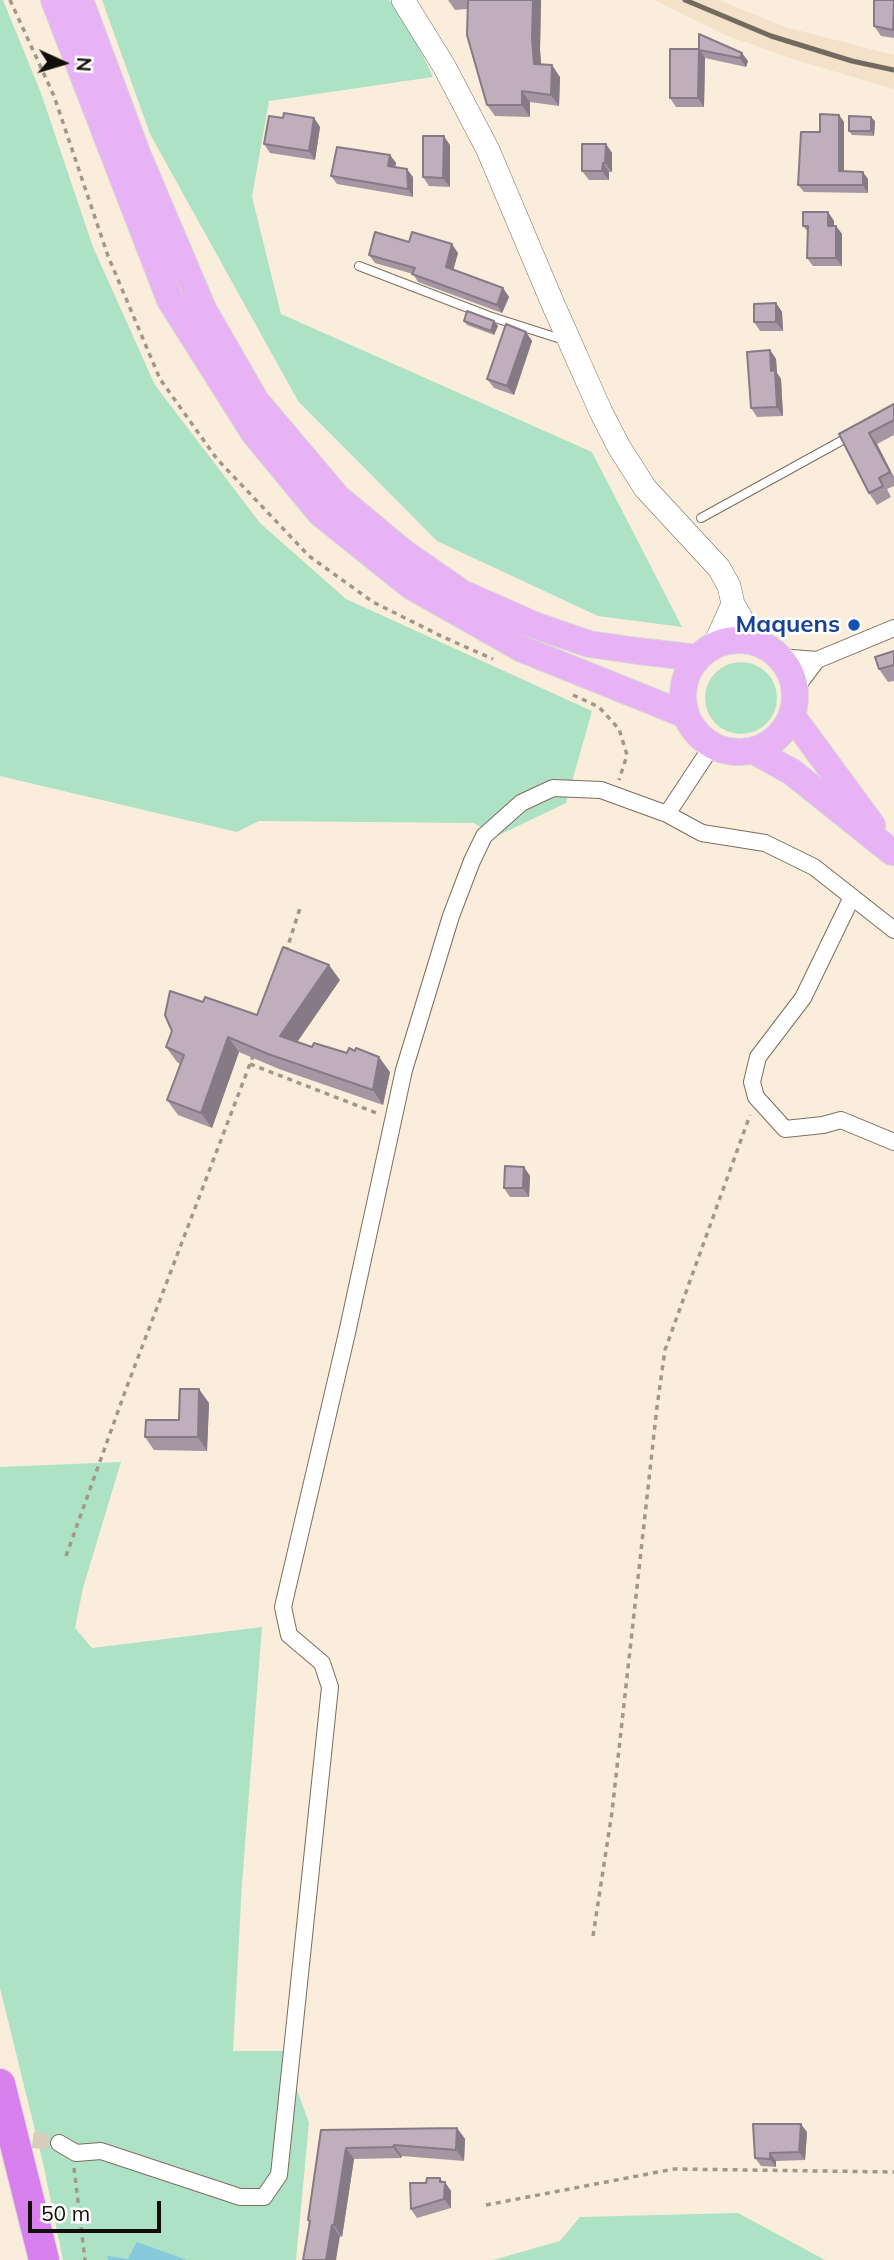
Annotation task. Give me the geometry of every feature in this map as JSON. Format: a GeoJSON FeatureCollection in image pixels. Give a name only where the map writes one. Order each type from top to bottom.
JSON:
{"type":"FeatureCollection","features":[{"type":"Feature","properties":{"kind":"highway"},"geometry":{"type":"LineString","coordinates":[[0,2084],[44,2260]]}},
{"type":"Feature","properties":{"kind":"main road"},"geometry":{"type":"LineString","coordinates":[[54,0],[170,300],[254,433],[320,513],[411,586],[523,649],[686,715]]}},
{"type":"Feature","properties":{"kind":"main road"},"geometry":{"type":"LineString","coordinates":[[80,0],[137,153],[203,309],[256,401],[337,497],[403,552],[462,593],[534,625],[589,643],[638,652],[706,652],[734,640],[755,642],[770,648],[791,673],[795,689],[792,716],[777,738],[754,751],[732,753],[712,746],[697,734],[686,715],[683,697],[687,676],[706,652],[733,604]]}},
{"type":"Feature","properties":{"kind":"main road"},"geometry":{"type":"LineString","coordinates":[[403,0],[444,66],[488,150],[569,341],[619,447],[645,488],[719,568],[729,586],[733,604],[755,642]]}},
{"type":"Feature","properties":{"kind":"main road"},"geometry":{"type":"LineString","coordinates":[[792,716],[893,853]]}},
{"type":"Feature","properties":{"kind":"main road"},"geometry":{"type":"LineString","coordinates":[[754,751],[792,772],[893,853]]}},
{"type":"Feature","properties":{"kind":"street"},"geometry":{"type":"LineString","coordinates":[[779,657],[817,660],[894,628]]}},
{"type":"Feature","properties":{"kind":"street"},"geometry":{"type":"LineString","coordinates":[[795,689],[817,660]]}},
{"type":"Feature","properties":{"kind":"street"},"geometry":{"type":"LineString","coordinates":[[667,814],[712,746]]}},
{"type":"Feature","properties":{"kind":"street"},"geometry":{"type":"LineString","coordinates":[[59,2143],[76,2152],[101,2151],[240,2197],[264,2197],[279,2175],[330,1687],[322,1663],[289,1635],[283,1607],[347,1333],[404,1070],[451,915],[484,836],[521,803],[553,788],[600,790],[667,814],[702,833],[765,843],[814,867],[894,930]]}},
{"type":"Feature","properties":{"kind":"street"},"geometry":{"type":"LineString","coordinates":[[852,897],[803,998],[758,1057],[752,1082],[756,1097],[785,1129],[841,1120],[894,1142]]}},
{"type":"Feature","properties":{"kind":"lane"},"geometry":{"type":"LineString","coordinates":[[359,266],[489,316],[569,341]]}},
{"type":"Feature","properties":{"kind":"lane"},"geometry":{"type":"LineString","coordinates":[[701,518],[858,432]]}},
{"type":"Feature","properties":{"kind":"path"},"geometry":{"type":"LineString","coordinates":[[283,960],[300,908]]}},
{"type":"Feature","properties":{"kind":"path"},"geometry":{"type":"LineString","coordinates":[[66,1556],[254,1051]]}},
{"type":"Feature","properties":{"kind":"path"},"geometry":{"type":"LineString","coordinates":[[250,1064],[393,1119]]}},
{"type":"Feature","properties":{"kind":"path"},"geometry":{"type":"LineString","coordinates":[[593,1936],[612,1812],[665,1350],[756,1097]]}},
{"type":"Feature","properties":{"kind":"path"},"geometry":{"type":"LineString","coordinates":[[76,2152],[73,2173],[85,2260]]}},
{"type":"Feature","properties":{"kind":"path"},"geometry":{"type":"LineString","coordinates":[[486,2205],[674,2169],[894,2172]]}},
{"type":"Feature","properties":{"kind":"shaded area"},"geometry":{"type":"Polygon","coordinates":[[[654,0],[719,0],[785,27],[894,55],[894,89],[799,61],[728,36],[654,0]]]}},
{"type":"Feature","properties":{"kind":"green space"},"geometry":{"type":"Polygon","coordinates":[[[0,0],[3,0],[41,93],[93,247],[155,385],[260,523],[346,599],[592,711],[566,803],[495,837],[474,823],[259,821],[237,832],[0,776],[0,0]]]}},
{"type":"Feature","properties":{"kind":"green space"},"geometry":{"type":"Polygon","coordinates":[[[102,0],[389,0],[409,26],[433,77],[269,101],[252,197],[281,314],[592,452],[682,627],[598,616],[437,541],[298,401],[150,134],[102,0]]]}},
{"type":"Feature","properties":{"kind":"green space"},"geometry":{"type":"Polygon","coordinates":[[[748,662],[767,672],[775,684],[775,712],[767,724],[755,732],[734,734],[715,724],[707,712],[705,691],[715,672],[727,664],[748,662]]]}},
{"type":"Feature","properties":{"kind":"green space"},"geometry":{"type":"Polygon","coordinates":[[[121,1462],[83,1588],[75,1628],[92,1648],[262,1627],[242,1883],[233,2051],[283,2051],[309,2123],[296,2260],[63,2260],[43,2163],[0,1988],[0,1467],[121,1462]]]}},
{"type":"Feature","properties":{"kind":"green space"},"geometry":{"type":"Polygon","coordinates":[[[738,2213],[825,2260],[493,2260],[560,2241],[580,2217],[738,2213]]]}},
{"type":"Feature","properties":{"kind":"water"},"geometry":{"type":"Polygon","coordinates":[[[137,2241],[187,2260],[108,2260],[107,2256],[128,2259],[137,2241]]]}},
{"type":"Feature","properties":{"kind":"building"},"geometry":{"type":"Polygon","coordinates":[[[468,0],[533,0],[534,64],[552,65],[551,95],[522,91],[522,105],[487,105],[467,35],[468,0]]]}},
{"type":"Feature","properties":{"kind":"building"},"geometry":{"type":"Polygon","coordinates":[[[874,0],[894,0],[893,30],[874,26],[874,0]]]}},
{"type":"Feature","properties":{"kind":"building"},"geometry":{"type":"Polygon","coordinates":[[[699,34],[742,53],[740,58],[699,50],[699,34]]]}},
{"type":"Feature","properties":{"kind":"building"},"geometry":{"type":"Polygon","coordinates":[[[670,49],[699,49],[698,98],[670,98],[670,49]]]}},
{"type":"Feature","properties":{"kind":"building"},"geometry":{"type":"Polygon","coordinates":[[[284,113],[314,118],[309,151],[264,144],[269,116],[283,118],[284,113]]]}},
{"type":"Feature","properties":{"kind":"building"},"geometry":{"type":"Polygon","coordinates":[[[820,114],[839,115],[839,171],[863,172],[863,185],[798,185],[801,132],[820,132],[820,114]]]}},
{"type":"Feature","properties":{"kind":"building"},"geometry":{"type":"Polygon","coordinates":[[[849,116],[871,117],[871,131],[849,131],[849,116]]]}},
{"type":"Feature","properties":{"kind":"building"},"geometry":{"type":"Polygon","coordinates":[[[423,136],[444,136],[443,178],[423,177],[423,136]]]}},
{"type":"Feature","properties":{"kind":"building"},"geometry":{"type":"Polygon","coordinates":[[[582,144],[606,144],[602,171],[582,171],[582,144]]]}},
{"type":"Feature","properties":{"kind":"building"},"geometry":{"type":"Polygon","coordinates":[[[337,147],[390,155],[388,166],[407,169],[408,189],[331,176],[337,147]]]}},
{"type":"Feature","properties":{"kind":"building"},"geometry":{"type":"Polygon","coordinates":[[[803,212],[828,212],[828,226],[836,226],[836,258],[807,258],[808,226],[803,226],[803,212]]]}},
{"type":"Feature","properties":{"kind":"building"},"geometry":{"type":"Polygon","coordinates":[[[375,232],[409,242],[412,232],[452,244],[446,267],[503,288],[497,305],[412,274],[415,268],[369,255],[375,232]]]}},
{"type":"Feature","properties":{"kind":"building"},"geometry":{"type":"Polygon","coordinates":[[[776,303],[776,322],[754,322],[754,304],[776,303]]]}},
{"type":"Feature","properties":{"kind":"building"},"geometry":{"type":"Polygon","coordinates":[[[467,311],[494,321],[491,331],[464,321],[467,311]]]}},
{"type":"Feature","properties":{"kind":"building"},"geometry":{"type":"Polygon","coordinates":[[[506,324],[526,332],[507,386],[487,379],[506,324]]]}},
{"type":"Feature","properties":{"kind":"building"},"geometry":{"type":"Polygon","coordinates":[[[770,350],[771,371],[775,370],[777,407],[751,408],[747,352],[770,350]]]}},
{"type":"Feature","properties":{"kind":"building"},"geometry":{"type":"Polygon","coordinates":[[[894,404],[894,420],[869,433],[890,472],[879,478],[883,486],[869,493],[839,434],[894,404]]]}},
{"type":"Feature","properties":{"kind":"building"},"geometry":{"type":"Polygon","coordinates":[[[894,651],[894,665],[879,669],[875,657],[894,651]]]}},
{"type":"Feature","properties":{"kind":"building"},"geometry":{"type":"Polygon","coordinates":[[[283,947],[329,965],[280,1036],[312,1047],[314,1043],[347,1053],[349,1048],[355,1051],[356,1048],[379,1057],[373,1090],[268,1054],[228,1037],[201,1113],[167,1100],[184,1055],[166,1047],[172,1031],[165,1015],[170,991],[203,1002],[205,997],[257,1015],[283,947]]]}},
{"type":"Feature","properties":{"kind":"building"},"geometry":{"type":"Polygon","coordinates":[[[505,1166],[524,1167],[523,1188],[504,1188],[505,1166]]]}},
{"type":"Feature","properties":{"kind":"building"},"geometry":{"type":"Polygon","coordinates":[[[180,1389],[199,1389],[198,1437],[145,1437],[146,1420],[179,1420],[180,1389]]]}},
{"type":"Feature","properties":{"kind":"building"},"geometry":{"type":"Polygon","coordinates":[[[753,2124],[801,2124],[799,2152],[770,2153],[770,2159],[755,2158],[753,2124]]]}},
{"type":"Feature","properties":{"kind":"building"},"geometry":{"type":"Polygon","coordinates":[[[457,2128],[456,2150],[394,2145],[346,2148],[326,2260],[303,2260],[321,2130],[457,2128]]]}},
{"type":"Feature","properties":{"kind":"building"},"geometry":{"type":"Polygon","coordinates":[[[427,2178],[440,2178],[440,2182],[445,2182],[444,2199],[411,2209],[410,2183],[426,2183],[427,2178]]]}},
{"type":"Feature","properties":{"kind":"tunnel"},"geometry":{"type":"LineString","coordinates":[[9,2137],[59,2143]]}},
{"type":"Feature","properties":{"kind":"railway"},"geometry":{"type":"LineString","coordinates":[[685,0],[771,36],[852,61],[894,70]]}},
{"type":"Feature","properties":{"kind":"place","name":"Maquens"},"geometry":{"type":"Point","coordinates":[854,625]}}]}
